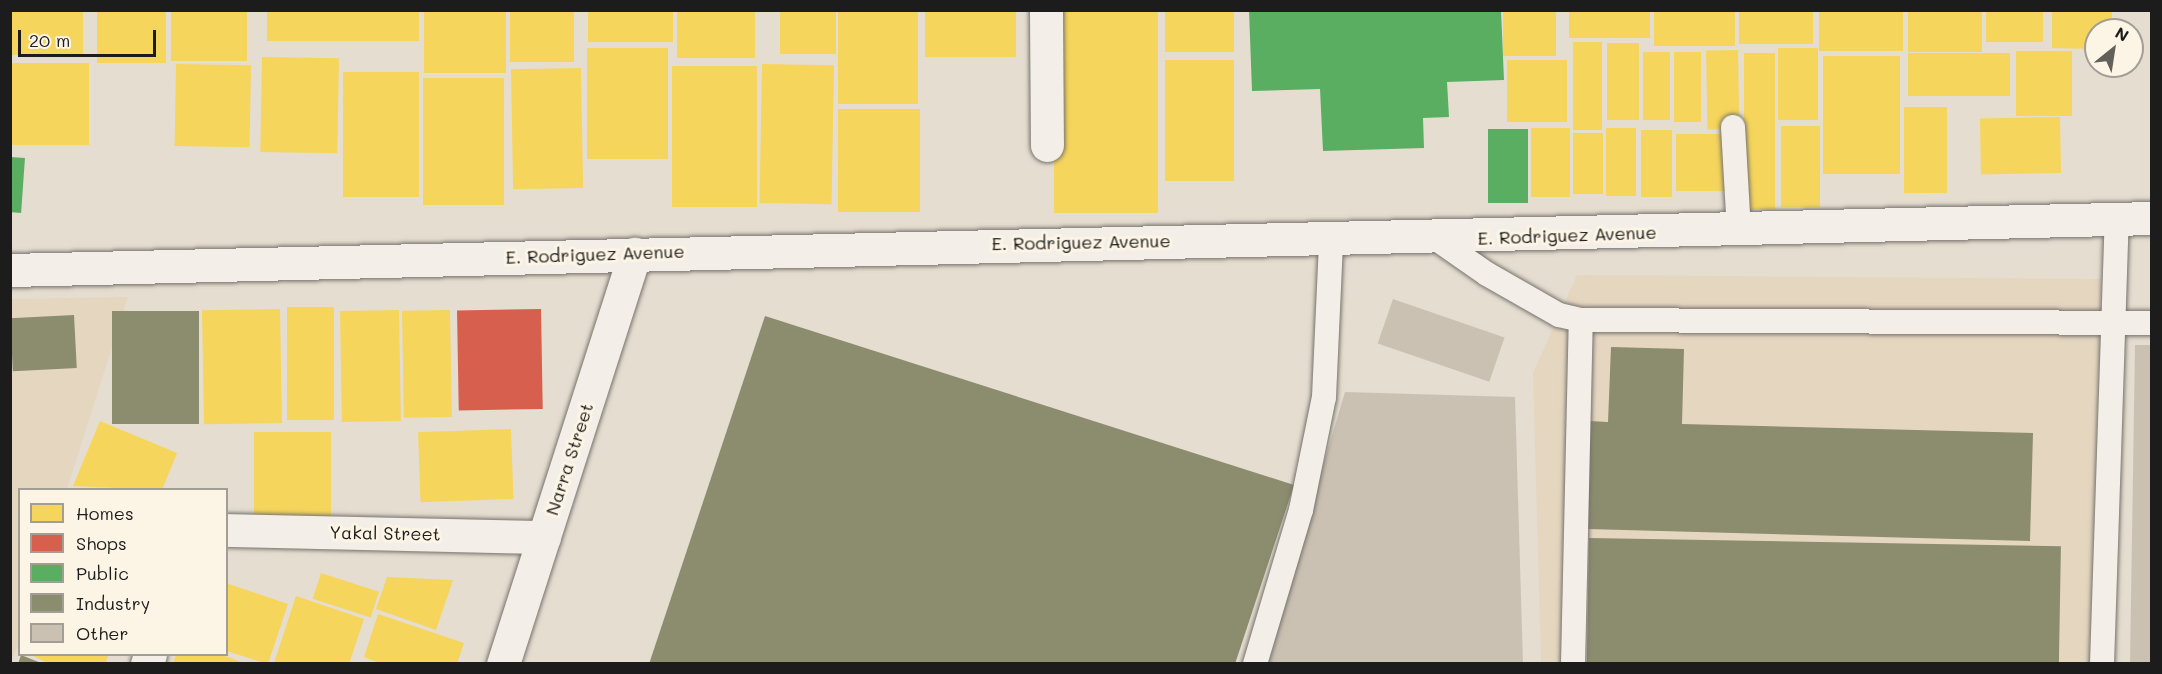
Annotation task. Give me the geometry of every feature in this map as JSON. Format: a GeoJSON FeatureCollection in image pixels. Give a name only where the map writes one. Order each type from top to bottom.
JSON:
{"type":"FeatureCollection","features":[{"type":"Feature","properties":{"kind":"street"},"geometry":{"type":"LineString","coordinates":[[1046,10],[1047,145]]}},
{"type":"Feature","properties":{"kind":"street","name":"E. Rodriguez Avenue"},"geometry":{"type":"LineString","coordinates":[[10,270],[1038,241],[1435,238],[2151,218]]}},
{"type":"Feature","properties":{"kind":"street","name":"Narra Street"},"geometry":{"type":"LineString","coordinates":[[503,663],[635,254]]}},
{"type":"Feature","properties":{"kind":"street","name":"Yakal Street"},"geometry":{"type":"LineString","coordinates":[[228,530],[544,537]]}},
{"type":"Feature","properties":{"kind":"lane"},"geometry":{"type":"LineString","coordinates":[[1734,127],[1739,230]]}},
{"type":"Feature","properties":{"kind":"lane"},"geometry":{"type":"LineString","coordinates":[[2102,663],[2116,322],[2117,219]]}},
{"type":"Feature","properties":{"kind":"lane"},"geometry":{"type":"LineString","coordinates":[[1435,238],[1559,315],[1581,320],[2151,322]]}},
{"type":"Feature","properties":{"kind":"lane"},"geometry":{"type":"LineString","coordinates":[[1255,663],[1301,510],[1324,397],[1331,240]]}},
{"type":"Feature","properties":{"kind":"lane"},"geometry":{"type":"LineString","coordinates":[[1573,663],[1581,320]]}},
{"type":"Feature","properties":{"kind":"shaded area"},"geometry":{"type":"Polygon","coordinates":[[[1577,275],[2101,279],[2099,663],[1541,663],[1533,373],[1577,275]]]}},
{"type":"Feature","properties":{"kind":"shaded area"},"geometry":{"type":"Polygon","coordinates":[[[128,297],[67,488],[18,488],[18,646],[10,663],[10,299],[128,297]]]}},
{"type":"Feature","properties":{"kind":"building: Homes"},"geometry":{"type":"Polygon","coordinates":[[[10,10],[83,10],[83,55],[10,55],[10,10]]]}},
{"type":"Feature","properties":{"kind":"building: Homes"},"geometry":{"type":"Polygon","coordinates":[[[97,10],[166,10],[166,63],[97,63],[97,10]]]}},
{"type":"Feature","properties":{"kind":"building: Homes"},"geometry":{"type":"Polygon","coordinates":[[[171,10],[247,10],[247,61],[171,61],[171,10]]]}},
{"type":"Feature","properties":{"kind":"building: Homes"},"geometry":{"type":"Polygon","coordinates":[[[267,10],[419,10],[419,41],[267,41],[267,10]]]}},
{"type":"Feature","properties":{"kind":"building: Homes"},"geometry":{"type":"Polygon","coordinates":[[[424,10],[506,10],[506,73],[424,73],[424,10]]]}},
{"type":"Feature","properties":{"kind":"building: Homes"},"geometry":{"type":"Polygon","coordinates":[[[510,10],[574,10],[574,62],[510,62],[510,10]]]}},
{"type":"Feature","properties":{"kind":"building: Homes"},"geometry":{"type":"Polygon","coordinates":[[[588,10],[673,10],[673,42],[588,42],[588,10]]]}},
{"type":"Feature","properties":{"kind":"building: Homes"},"geometry":{"type":"Polygon","coordinates":[[[677,10],[755,10],[755,58],[677,58],[677,10]]]}},
{"type":"Feature","properties":{"kind":"building: Homes"},"geometry":{"type":"Polygon","coordinates":[[[780,10],[836,10],[836,54],[780,54],[780,10]]]}},
{"type":"Feature","properties":{"kind":"building: Homes"},"geometry":{"type":"Polygon","coordinates":[[[838,10],[918,10],[918,104],[838,104],[838,10]]]}},
{"type":"Feature","properties":{"kind":"building: Homes"},"geometry":{"type":"Polygon","coordinates":[[[925,10],[1016,10],[1016,57],[925,57],[925,10]]]}},
{"type":"Feature","properties":{"kind":"building: Homes"},"geometry":{"type":"Polygon","coordinates":[[[1054,10],[1158,10],[1158,213],[1054,213],[1054,10]]]}},
{"type":"Feature","properties":{"kind":"building: Homes"},"geometry":{"type":"Polygon","coordinates":[[[1165,10],[1234,10],[1234,52],[1165,52],[1165,10]]]}},
{"type":"Feature","properties":{"kind":"building: Homes"},"geometry":{"type":"Polygon","coordinates":[[[1503,10],[1556,10],[1556,56],[1503,56],[1503,10]]]}},
{"type":"Feature","properties":{"kind":"building: Homes"},"geometry":{"type":"Polygon","coordinates":[[[1569,10],[1650,10],[1650,38],[1569,38],[1569,10]]]}},
{"type":"Feature","properties":{"kind":"building: Homes"},"geometry":{"type":"Polygon","coordinates":[[[1654,10],[1735,10],[1735,46],[1654,46],[1654,10]]]}},
{"type":"Feature","properties":{"kind":"building: Homes"},"geometry":{"type":"Polygon","coordinates":[[[1739,10],[1813,10],[1813,44],[1739,44],[1739,10]]]}},
{"type":"Feature","properties":{"kind":"building: Homes"},"geometry":{"type":"Polygon","coordinates":[[[1819,10],[1903,10],[1903,51],[1819,51],[1819,10]]]}},
{"type":"Feature","properties":{"kind":"building: Homes"},"geometry":{"type":"Polygon","coordinates":[[[1908,10],[1982,10],[1982,52],[1908,52],[1908,10]]]}},
{"type":"Feature","properties":{"kind":"building: Homes"},"geometry":{"type":"Polygon","coordinates":[[[1986,10],[2043,10],[2043,42],[1986,42],[1986,10]]]}},
{"type":"Feature","properties":{"kind":"building: Homes"},"geometry":{"type":"Polygon","coordinates":[[[2052,10],[2112,10],[2112,18],[2084,18],[2084,49],[2052,48],[2052,10]]]}},
{"type":"Feature","properties":{"kind":"building: Homes"},"geometry":{"type":"Polygon","coordinates":[[[1573,42],[1602,42],[1602,130],[1573,130],[1573,42]]]}},
{"type":"Feature","properties":{"kind":"building: Homes"},"geometry":{"type":"Polygon","coordinates":[[[1607,43],[1639,43],[1639,120],[1607,120],[1607,43]]]}},
{"type":"Feature","properties":{"kind":"building: Homes"},"geometry":{"type":"Polygon","coordinates":[[[587,48],[668,48],[668,159],[587,159],[587,48]]]}},
{"type":"Feature","properties":{"kind":"building: Homes"},"geometry":{"type":"Polygon","coordinates":[[[1778,48],[1818,48],[1818,120],[1778,120],[1778,48]]]}},
{"type":"Feature","properties":{"kind":"building: Homes"},"geometry":{"type":"Polygon","coordinates":[[[1738,50],[1739,129],[1707,130],[1706,51],[1738,50]]]}},
{"type":"Feature","properties":{"kind":"building: Homes"},"geometry":{"type":"Polygon","coordinates":[[[2016,51],[2072,51],[2072,116],[2016,116],[2016,51]]]}},
{"type":"Feature","properties":{"kind":"building: Homes"},"geometry":{"type":"Polygon","coordinates":[[[1643,52],[1670,52],[1670,120],[1643,120],[1643,52]]]}},
{"type":"Feature","properties":{"kind":"building: Homes"},"geometry":{"type":"Polygon","coordinates":[[[1674,52],[1701,52],[1701,122],[1674,122],[1674,52]]]}},
{"type":"Feature","properties":{"kind":"building: Homes"},"geometry":{"type":"Polygon","coordinates":[[[1744,53],[1775,53],[1775,209],[1744,209],[1744,53]]]}},
{"type":"Feature","properties":{"kind":"building: Homes"},"geometry":{"type":"Polygon","coordinates":[[[1908,53],[2010,53],[2010,96],[1908,96],[1908,53]]]}},
{"type":"Feature","properties":{"kind":"building: Homes"},"geometry":{"type":"Polygon","coordinates":[[[1823,56],[1900,56],[1900,174],[1823,174],[1823,56]]]}},
{"type":"Feature","properties":{"kind":"building: Homes"},"geometry":{"type":"Polygon","coordinates":[[[262,57],[339,58],[337,153],[260,152],[262,57]]]}},
{"type":"Feature","properties":{"kind":"building: Homes"},"geometry":{"type":"Polygon","coordinates":[[[1165,60],[1234,60],[1234,181],[1165,181],[1165,60]]]}},
{"type":"Feature","properties":{"kind":"building: Homes"},"geometry":{"type":"Polygon","coordinates":[[[1507,60],[1567,60],[1567,122],[1507,122],[1507,60]]]}},
{"type":"Feature","properties":{"kind":"building: Homes"},"geometry":{"type":"Polygon","coordinates":[[[10,63],[89,63],[89,145],[10,145],[10,63]]]}},
{"type":"Feature","properties":{"kind":"building: Homes"},"geometry":{"type":"Polygon","coordinates":[[[176,64],[251,65],[250,147],[175,146],[176,64]]]}},
{"type":"Feature","properties":{"kind":"building: Homes"},"geometry":{"type":"Polygon","coordinates":[[[762,64],[834,65],[832,204],[760,203],[762,64]]]}},
{"type":"Feature","properties":{"kind":"building: Homes"},"geometry":{"type":"Polygon","coordinates":[[[672,66],[757,66],[757,207],[672,207],[672,66]]]}},
{"type":"Feature","properties":{"kind":"building: Homes"},"geometry":{"type":"Polygon","coordinates":[[[581,68],[583,188],[513,189],[511,69],[581,68]]]}},
{"type":"Feature","properties":{"kind":"building: Homes"},"geometry":{"type":"Polygon","coordinates":[[[343,72],[419,72],[419,197],[343,197],[343,72]]]}},
{"type":"Feature","properties":{"kind":"building: Homes"},"geometry":{"type":"Polygon","coordinates":[[[423,78],[504,78],[504,205],[423,205],[423,78]]]}},
{"type":"Feature","properties":{"kind":"building: Homes"},"geometry":{"type":"Polygon","coordinates":[[[1904,107],[1947,107],[1947,193],[1904,193],[1904,107]]]}},
{"type":"Feature","properties":{"kind":"building: Homes"},"geometry":{"type":"Polygon","coordinates":[[[838,109],[920,109],[920,212],[838,212],[838,109]]]}},
{"type":"Feature","properties":{"kind":"building: Homes"},"geometry":{"type":"Polygon","coordinates":[[[2060,117],[2061,173],[1981,174],[1980,118],[2060,117]]]}},
{"type":"Feature","properties":{"kind":"building: Homes"},"geometry":{"type":"Polygon","coordinates":[[[1781,126],[1820,126],[1820,207],[1781,207],[1781,126]]]}},
{"type":"Feature","properties":{"kind":"building: Homes"},"geometry":{"type":"Polygon","coordinates":[[[1531,128],[1570,128],[1570,197],[1531,197],[1531,128]]]}},
{"type":"Feature","properties":{"kind":"building: Homes"},"geometry":{"type":"Polygon","coordinates":[[[1606,128],[1636,128],[1636,196],[1606,196],[1606,128]]]}},
{"type":"Feature","properties":{"kind":"building: Homes"},"geometry":{"type":"Polygon","coordinates":[[[1641,130],[1672,130],[1672,197],[1641,197],[1641,130]]]}},
{"type":"Feature","properties":{"kind":"building: Homes"},"geometry":{"type":"Polygon","coordinates":[[[1573,133],[1603,133],[1603,194],[1573,194],[1573,133]]]}},
{"type":"Feature","properties":{"kind":"building: Homes"},"geometry":{"type":"Polygon","coordinates":[[[1676,134],[1725,134],[1725,191],[1676,191],[1676,134]]]}},
{"type":"Feature","properties":{"kind":"building: Homes"},"geometry":{"type":"Polygon","coordinates":[[[287,307],[334,307],[334,420],[287,420],[287,307]]]}},
{"type":"Feature","properties":{"kind":"building: Homes"},"geometry":{"type":"Polygon","coordinates":[[[280,309],[282,423],[204,424],[202,310],[280,309]]]}},
{"type":"Feature","properties":{"kind":"building: Homes"},"geometry":{"type":"Polygon","coordinates":[[[399,310],[401,421],[342,422],[340,311],[399,310]]]}},
{"type":"Feature","properties":{"kind":"building: Homes"},"geometry":{"type":"Polygon","coordinates":[[[450,310],[452,417],[404,418],[402,311],[450,310]]]}},
{"type":"Feature","properties":{"kind":"building: Homes"},"geometry":{"type":"Polygon","coordinates":[[[100,421],[177,453],[163,488],[73,486],[100,421]]]}},
{"type":"Feature","properties":{"kind":"building: Homes"},"geometry":{"type":"Polygon","coordinates":[[[511,429],[513,499],[420,502],[418,432],[511,429]]]}},
{"type":"Feature","properties":{"kind":"building: Homes"},"geometry":{"type":"Polygon","coordinates":[[[254,432],[331,432],[331,522],[254,522],[254,432]]]}},
{"type":"Feature","properties":{"kind":"building: Homes"},"geometry":{"type":"Polygon","coordinates":[[[321,573],[379,592],[371,618],[313,599],[321,573]]]}},
{"type":"Feature","properties":{"kind":"building: Homes"},"geometry":{"type":"Polygon","coordinates":[[[387,577],[453,580],[436,630],[376,609],[387,577]]]}},
{"type":"Feature","properties":{"kind":"building: Homes"},"geometry":{"type":"Polygon","coordinates":[[[228,584],[288,604],[268,664],[228,652],[228,584]]]}},
{"type":"Feature","properties":{"kind":"building: Homes"},"geometry":{"type":"Polygon","coordinates":[[[296,596],[364,619],[349,664],[274,663],[296,596]]]}},
{"type":"Feature","properties":{"kind":"building: Homes"},"geometry":{"type":"Polygon","coordinates":[[[378,614],[464,643],[457,664],[382,664],[364,657],[378,614]]]}},
{"type":"Feature","properties":{"kind":"building: Homes"},"geometry":{"type":"Polygon","coordinates":[[[33,656],[108,656],[105,664],[50,664],[33,656]]]}},
{"type":"Feature","properties":{"kind":"building: Homes"},"geometry":{"type":"Polygon","coordinates":[[[175,656],[225,656],[244,663],[173,664],[175,656]]]}},
{"type":"Feature","properties":{"kind":"building: Shops"},"geometry":{"type":"Polygon","coordinates":[[[541,309],[543,409],[459,410],[457,310],[541,309]]]}},
{"type":"Feature","properties":{"kind":"building: Public"},"geometry":{"type":"Polygon","coordinates":[[[1249,10],[1501,10],[1504,80],[1447,82],[1449,117],[1423,118],[1424,148],[1323,151],[1320,89],[1252,91],[1249,10]]]}},
{"type":"Feature","properties":{"kind":"building: Public"},"geometry":{"type":"Polygon","coordinates":[[[1488,129],[1528,129],[1528,203],[1488,203],[1488,129]]]}},
{"type":"Feature","properties":{"kind":"building: Public"},"geometry":{"type":"Polygon","coordinates":[[[10,157],[25,158],[21,213],[10,212],[10,157]]]}},
{"type":"Feature","properties":{"kind":"building: Industry"},"geometry":{"type":"Polygon","coordinates":[[[112,311],[199,311],[199,424],[112,424],[112,311]]]}},
{"type":"Feature","properties":{"kind":"building: Industry"},"geometry":{"type":"Polygon","coordinates":[[[74,315],[77,368],[13,371],[10,318],[74,315]]]}},
{"type":"Feature","properties":{"kind":"building: Industry"},"geometry":{"type":"Polygon","coordinates":[[[765,316],[1294,485],[1235,664],[649,664],[765,316]]]}},
{"type":"Feature","properties":{"kind":"building: Industry"},"geometry":{"type":"Polygon","coordinates":[[[1611,347],[1684,349],[1682,424],[2033,433],[2030,541],[1587,529],[1590,421],[1608,422],[1611,347]]]}},
{"type":"Feature","properties":{"kind":"building: Industry"},"geometry":{"type":"Polygon","coordinates":[[[1589,538],[2061,546],[2059,664],[1587,664],[1589,538]]]}},
{"type":"Feature","properties":{"kind":"building: Industry"},"geometry":{"type":"Polygon","coordinates":[[[21,656],[41,663],[41,664],[18,664],[21,656]]]}},
{"type":"Feature","properties":{"kind":"building: Other"},"geometry":{"type":"Polygon","coordinates":[[[1393,299],[1505,337],[1489,382],[1378,343],[1393,299]]]}},
{"type":"Feature","properties":{"kind":"building: Other"},"geometry":{"type":"Polygon","coordinates":[[[2135,345],[2152,345],[2152,664],[2130,664],[2135,345]]]}},
{"type":"Feature","properties":{"kind":"building: Other"},"geometry":{"type":"Polygon","coordinates":[[[1345,392],[1515,397],[1523,664],[1264,664],[1345,392]]]}}]}
